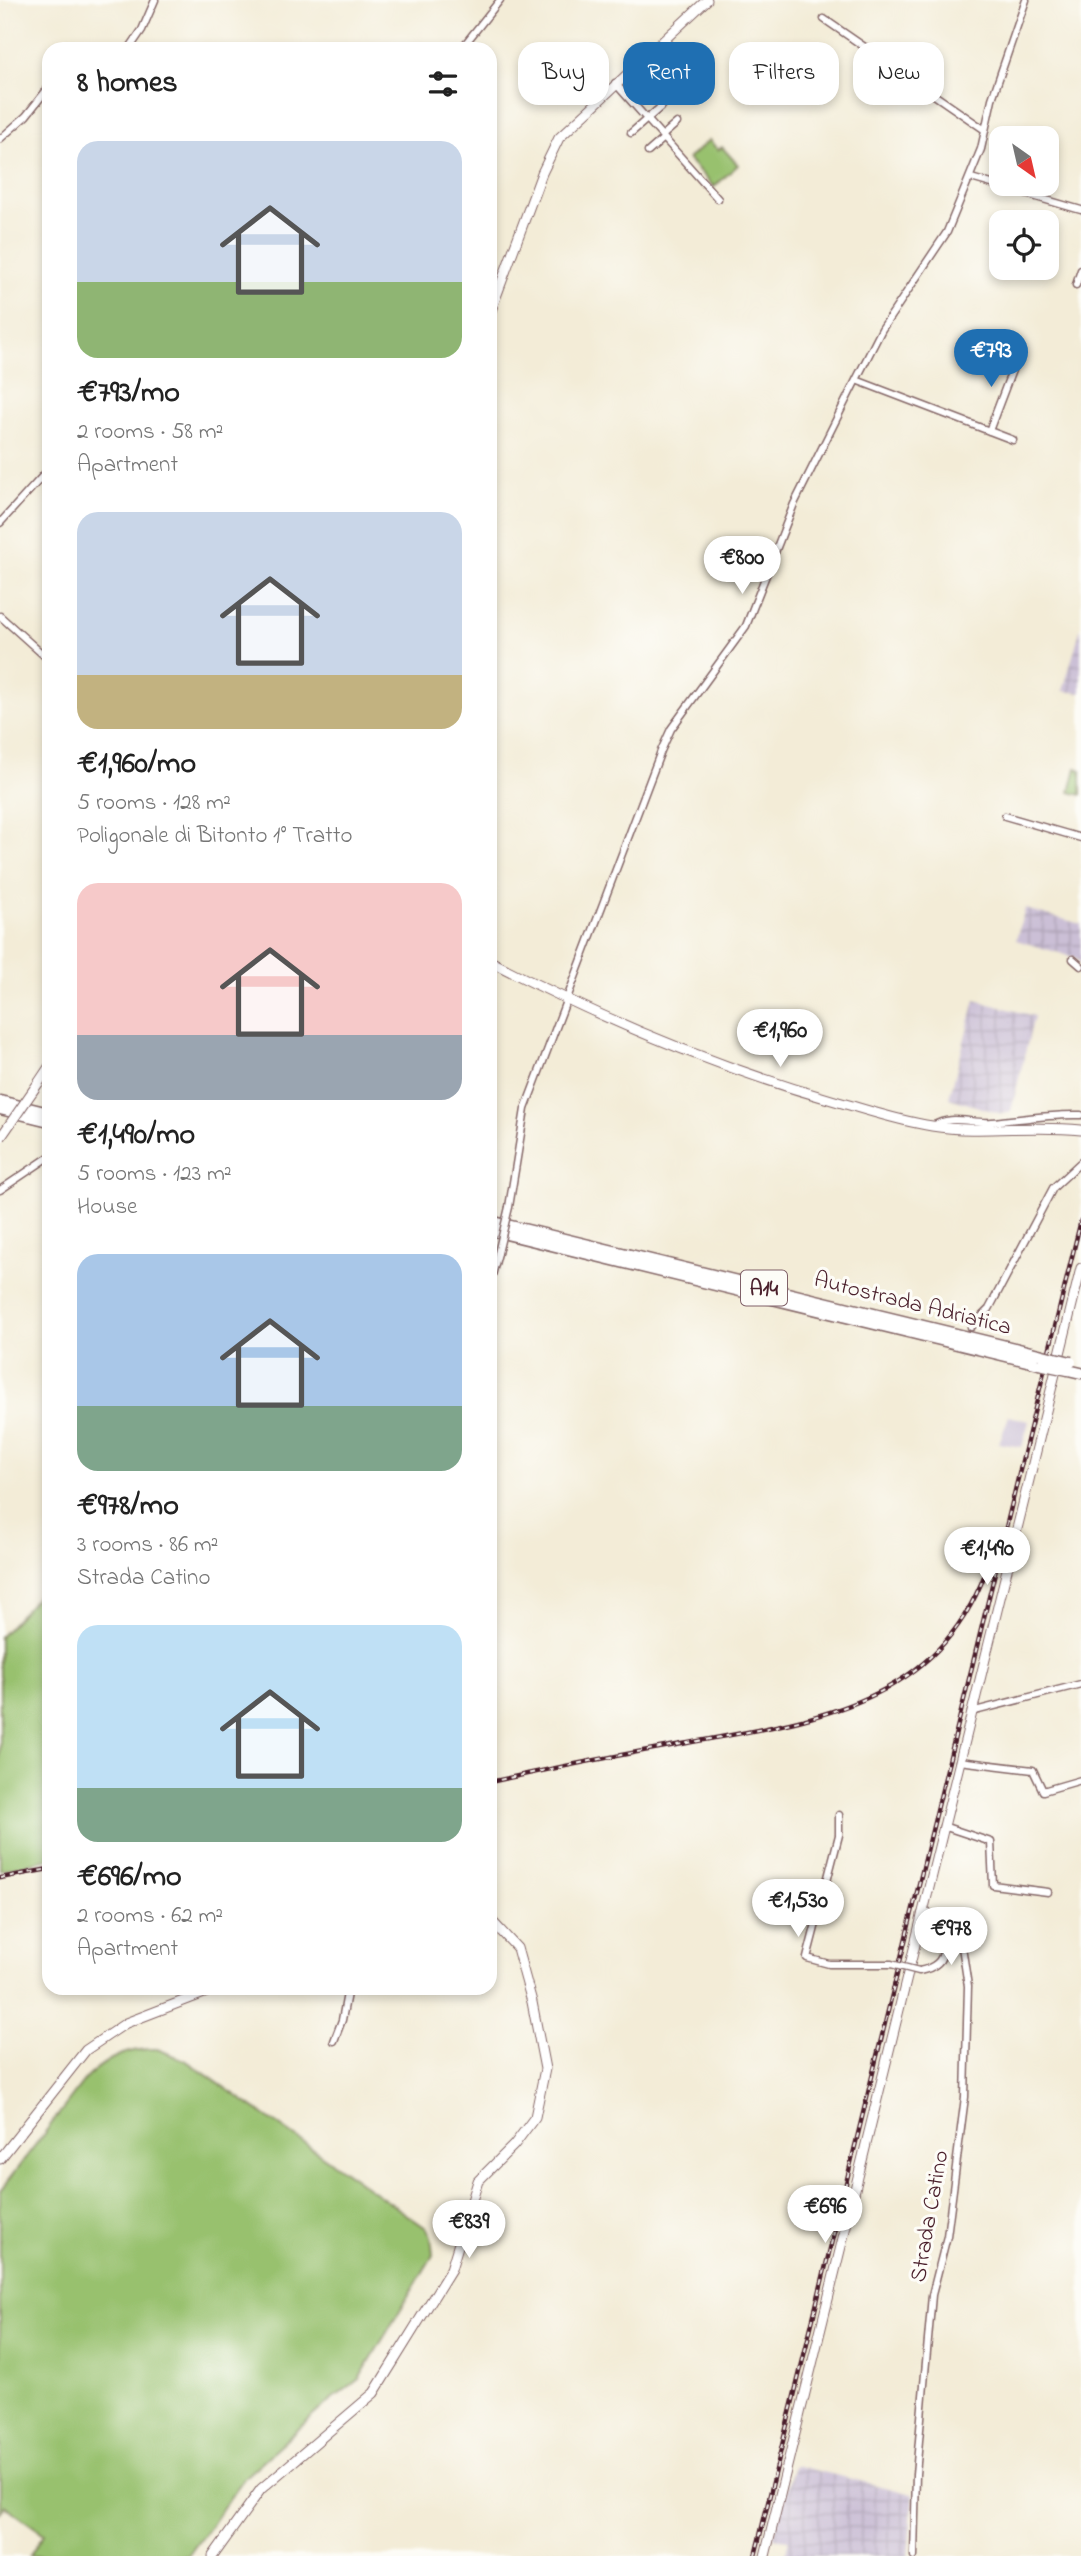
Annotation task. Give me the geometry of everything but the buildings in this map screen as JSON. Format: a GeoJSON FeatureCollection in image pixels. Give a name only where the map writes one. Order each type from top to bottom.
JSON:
{"type":"FeatureCollection","features":[{"type":"Feature","properties":{"kind":"highway"},"geometry":{"type":"LineString","coordinates":[[0,1101],[42,1111]]}},
{"type":"Feature","properties":{"kind":"highway"},"geometry":{"type":"LineString","coordinates":[[0,1109],[42,1119]]}},
{"type":"Feature","properties":{"kind":"highway","name":"Autostrada Adriatica"},"geometry":{"type":"LineString","coordinates":[[497,1223],[1039,1359]]}},
{"type":"Feature","properties":{"kind":"highway","name":"Autostrada Adriatica"},"geometry":{"type":"LineString","coordinates":[[497,1232],[1073,1366],[1081,1373]]}},
{"type":"Feature","properties":{"kind":"main road"},"geometry":{"type":"LineString","coordinates":[[497,294],[552,149],[568,127],[707,0]]}},
{"type":"Feature","properties":{"kind":"main road"},"geometry":{"type":"LineString","coordinates":[[497,964],[626,1026],[766,1080],[905,1121],[963,1130],[1037,1127],[1081,1130]]}},
{"type":"Feature","properties":{"kind":"main road"},"geometry":{"type":"LineString","coordinates":[[0,1137],[42,1078]]}},
{"type":"Feature","properties":{"kind":"main road"},"geometry":{"type":"LineString","coordinates":[[765,2556],[915,1942],[925,1913],[943,1826],[1081,1268]]}},
{"type":"Feature","properties":{"kind":"main road"},"geometry":{"type":"LineString","coordinates":[[213,2556],[261,2489],[374,2393],[451,2269],[478,2182],[514,2145],[535,2117],[545,2069],[532,2002],[517,1948],[497,1927]]}},
{"type":"Feature","properties":{"kind":"main road"},"geometry":{"type":"LineString","coordinates":[[0,2159],[86,2050],[126,2023],[199,1995]]}},
{"type":"Feature","properties":{"kind":"street"},"geometry":{"type":"LineString","coordinates":[[134,42],[155,0]]}},
{"type":"Feature","properties":{"kind":"street"},"geometry":{"type":"LineString","coordinates":[[467,42],[500,0]]}},
{"type":"Feature","properties":{"kind":"street"},"geometry":{"type":"LineString","coordinates":[[497,1257],[509,1207],[525,1109],[671,729],[746,626],[794,504],[856,380],[882,330],[947,232],[971,178],[992,99],[1026,0]]}},
{"type":"Feature","properties":{"kind":"street"},"geometry":{"type":"LineString","coordinates":[[824,19],[985,130]]}},
{"type":"Feature","properties":{"kind":"street"},"geometry":{"type":"LineString","coordinates":[[615,83],[718,199]]}},
{"type":"Feature","properties":{"kind":"street"},"geometry":{"type":"LineString","coordinates":[[0,139],[26,116],[42,96]]}},
{"type":"Feature","properties":{"kind":"street"},"geometry":{"type":"LineString","coordinates":[[631,133],[663,105]]}},
{"type":"Feature","properties":{"kind":"street"},"geometry":{"type":"LineString","coordinates":[[648,152],[677,122]]}},
{"type":"Feature","properties":{"kind":"street"},"geometry":{"type":"LineString","coordinates":[[971,178],[1081,210]]}},
{"type":"Feature","properties":{"kind":"street"},"geometry":{"type":"LineString","coordinates":[[1076,285],[1081,270]]}},
{"type":"Feature","properties":{"kind":"street"},"geometry":{"type":"LineString","coordinates":[[989,430],[1017,357]]}},
{"type":"Feature","properties":{"kind":"street"},"geometry":{"type":"LineString","coordinates":[[856,380],[1013,440]]}},
{"type":"Feature","properties":{"kind":"street"},"geometry":{"type":"LineString","coordinates":[[0,523],[42,478]]}},
{"type":"Feature","properties":{"kind":"street"},"geometry":{"type":"LineString","coordinates":[[0,616],[42,654]]}},
{"type":"Feature","properties":{"kind":"street"},"geometry":{"type":"LineString","coordinates":[[1005,816],[1081,838]]}},
{"type":"Feature","properties":{"kind":"street"},"geometry":{"type":"LineString","coordinates":[[1073,959],[1081,967]]}},
{"type":"Feature","properties":{"kind":"street"},"geometry":{"type":"LineString","coordinates":[[933,1126],[951,1119],[990,1122],[1046,1115],[1081,1115]]}},
{"type":"Feature","properties":{"kind":"street"},"geometry":{"type":"LineString","coordinates":[[0,1189],[42,1162]]}},
{"type":"Feature","properties":{"kind":"street"},"geometry":{"type":"LineString","coordinates":[[971,1327],[989,1309],[1053,1188],[1081,1162]]}},
{"type":"Feature","properties":{"kind":"street"},"geometry":{"type":"LineString","coordinates":[[971,1713],[1081,1684]]}},
{"type":"Feature","properties":{"kind":"street"},"geometry":{"type":"LineString","coordinates":[[959,1761],[1033,1770],[1042,1791],[1081,1780]]}},
{"type":"Feature","properties":{"kind":"street"},"geometry":{"type":"LineString","coordinates":[[839,1815],[839,1835],[807,1958],[829,1964],[891,1964],[919,1971],[928,1970],[942,1957],[942,1937],[925,1913]]}},
{"type":"Feature","properties":{"kind":"street"},"geometry":{"type":"LineString","coordinates":[[943,1826],[991,1842],[993,1885],[1048,1892]]}},
{"type":"Feature","properties":{"kind":"street"},"geometry":{"type":"LineString","coordinates":[[915,1942],[936,1929],[942,1915],[925,1913]]}},
{"type":"Feature","properties":{"kind":"street","name":"Strada Catino"},"geometry":{"type":"LineString","coordinates":[[914,2556],[916,2474],[932,2295],[947,2236],[965,2096],[968,1986],[958,1920],[942,1915]]}},
{"type":"Feature","properties":{"kind":"street"},"geometry":{"type":"LineString","coordinates":[[334,2040],[342,2020],[347,1995]]}},
{"type":"Feature","properties":{"kind":"shaded area"},"geometry":{"type":"Polygon","coordinates":[[[1081,627],[1081,693],[1063,691],[1081,627]]]}},
{"type":"Feature","properties":{"kind":"shaded area"},"geometry":{"type":"Polygon","coordinates":[[[1025,909],[1081,924],[1081,965],[1076,958],[1016,940],[1025,909]]]}},
{"type":"Feature","properties":{"kind":"shaded area"},"geometry":{"type":"Polygon","coordinates":[[[975,1000],[1034,1016],[1011,1111],[1002,1114],[949,1098],[975,1000]]]}},
{"type":"Feature","properties":{"kind":"shaded area"},"geometry":{"type":"Polygon","coordinates":[[[1009,1416],[1029,1421],[1022,1447],[999,1443],[1009,1416]]]}},
{"type":"Feature","properties":{"kind":"shaded area"},"geometry":{"type":"Polygon","coordinates":[[[794,2465],[913,2494],[908,2556],[785,2556],[789,2540],[773,2538],[794,2465]]]}},
{"type":"Feature","properties":{"kind":"green space"},"geometry":{"type":"Polygon","coordinates":[[[709,140],[718,150],[722,147],[738,165],[714,187],[688,159],[709,140]]]}},
{"type":"Feature","properties":{"kind":"green space"},"geometry":{"type":"Polygon","coordinates":[[[1076,768],[1081,770],[1081,795],[1070,792],[1076,768]]]}},
{"type":"Feature","properties":{"kind":"green space"},"geometry":{"type":"Polygon","coordinates":[[[42,1591],[42,1861],[0,1870],[0,1637],[42,1591]]]}},
{"type":"Feature","properties":{"kind":"green space"},"geometry":{"type":"Polygon","coordinates":[[[157,2049],[185,2060],[426,2228],[431,2236],[433,2255],[359,2379],[325,2405],[245,2477],[188,2556],[29,2556],[44,2534],[5,2506],[0,2512],[0,2191],[88,2076],[120,2055],[137,2050],[157,2049]]]}},
{"type":"Feature","properties":{"kind":"railway"},"geometry":{"type":"LineString","coordinates":[[755,2556],[1081,1220]]}},
{"type":"Feature","properties":{"kind":"railway"},"geometry":{"type":"LineString","coordinates":[[497,1781],[778,1726],[824,1714],[867,1698],[906,1676],[940,1647],[968,1609],[990,1560]]}},
{"type":"Feature","properties":{"kind":"railway"},"geometry":{"type":"LineString","coordinates":[[0,1878],[42,1870]]}}]}
